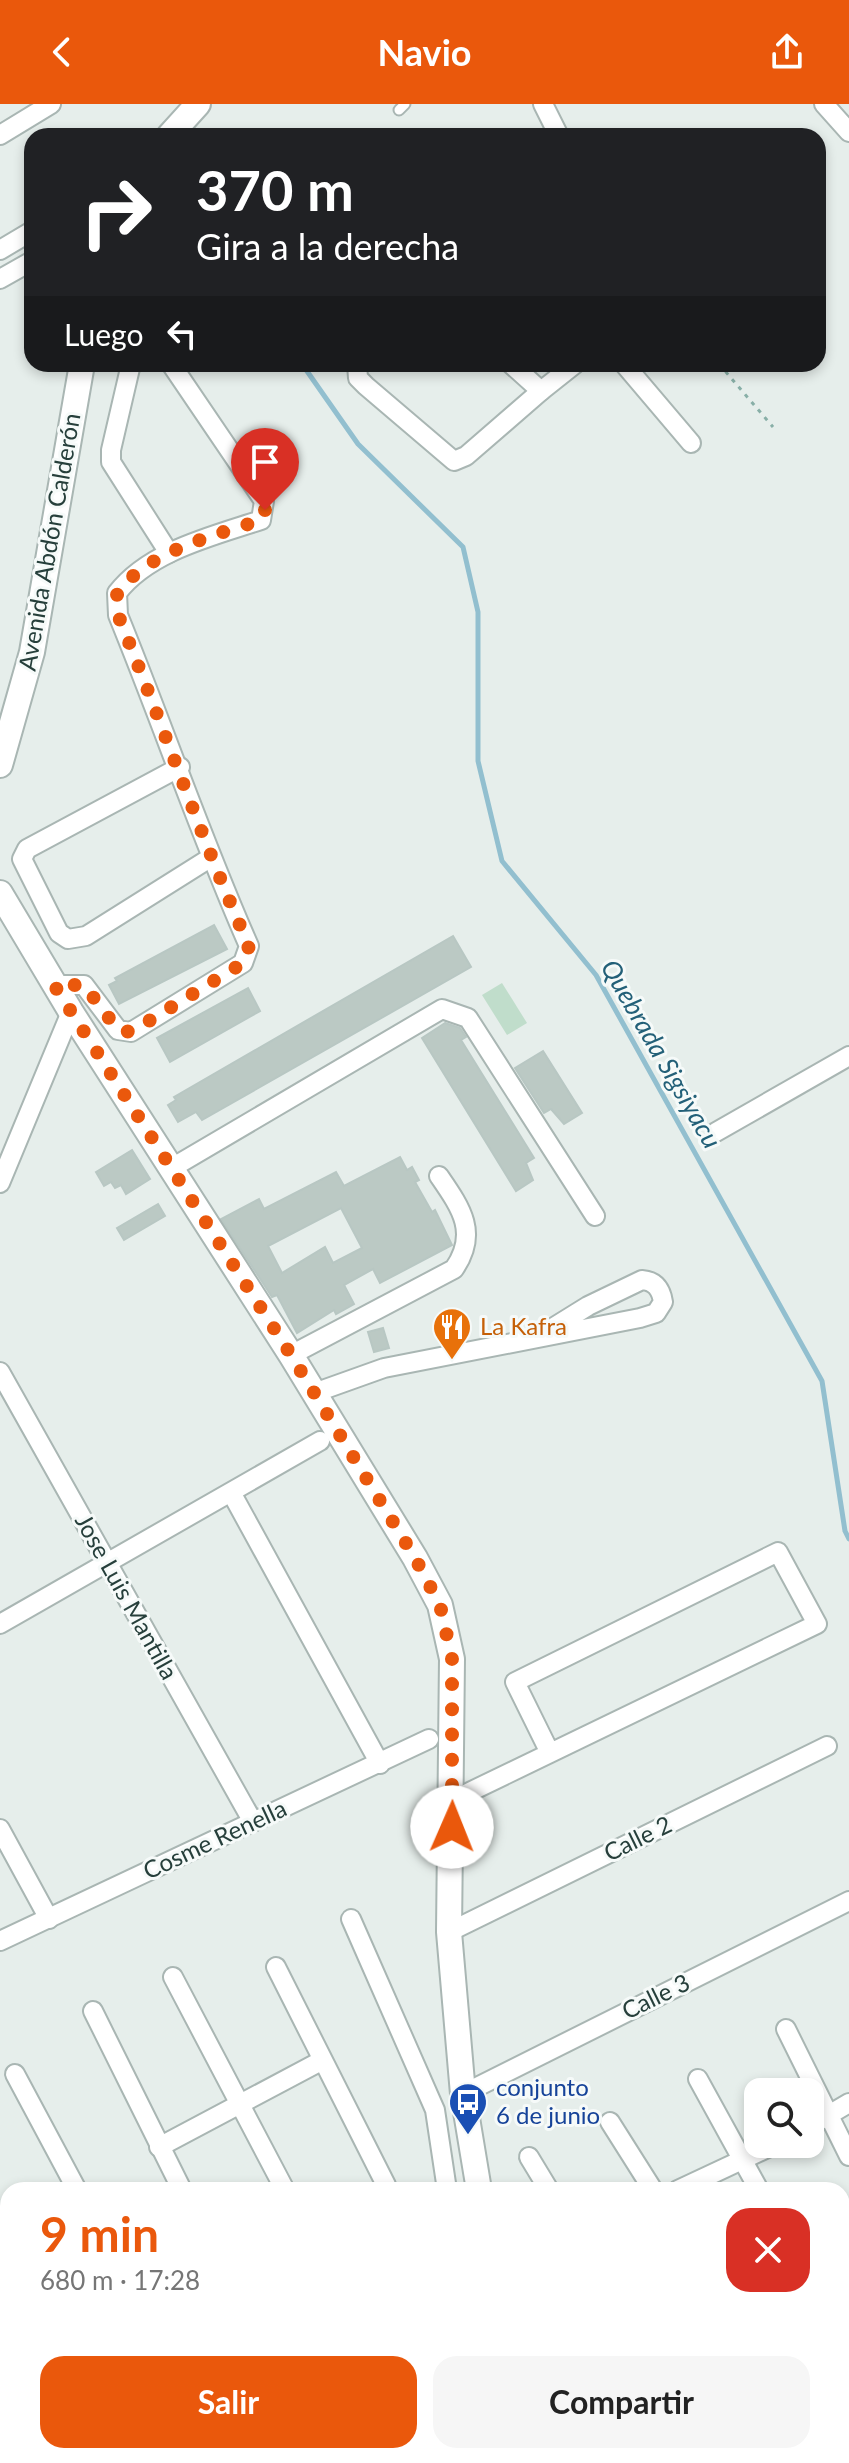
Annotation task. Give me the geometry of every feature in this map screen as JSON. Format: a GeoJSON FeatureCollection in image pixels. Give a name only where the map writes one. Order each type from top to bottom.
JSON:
{"type":"FeatureCollection","features":[{"type":"Feature","properties":{"kind":"street"},"geometry":{"type":"LineString","coordinates":[[0,135],[51,104]]}},
{"type":"Feature","properties":{"kind":"street"},"geometry":{"type":"LineString","coordinates":[[176,128],[198,104]]}},
{"type":"Feature","properties":{"kind":"street"},"geometry":{"type":"LineString","coordinates":[[543,104],[555,128]]}},
{"type":"Feature","properties":{"kind":"street"},"geometry":{"type":"LineString","coordinates":[[824,104],[849,132]]}},
{"type":"Feature","properties":{"kind":"street"},"geometry":{"type":"LineString","coordinates":[[0,250],[24,236]]}},
{"type":"Feature","properties":{"kind":"street"},"geometry":{"type":"LineString","coordinates":[[0,279],[24,266]]}},
{"type":"Feature","properties":{"kind":"street","name":"Avenida Abdón Calderón"},"geometry":{"type":"LineString","coordinates":[[0,765],[32,652],[81,372]]}},
{"type":"Feature","properties":{"kind":"street"},"geometry":{"type":"LineString","coordinates":[[129,372],[111,462],[169,553]]}},
{"type":"Feature","properties":{"kind":"street"},"geometry":{"type":"LineString","coordinates":[[54,985],[84,985],[118,1030],[124,1033],[243,963],[249,946],[210,858],[180,767],[118,615],[117,593],[126,581],[169,553],[261,520],[265,510],[264,501],[176,372]]}},
{"type":"Feature","properties":{"kind":"street"},"geometry":{"type":"LineString","coordinates":[[358,372],[358,378],[366,386],[454,461],[466,456],[565,372]]}},
{"type":"Feature","properties":{"kind":"street"},"geometry":{"type":"LineString","coordinates":[[520,372],[541,391]]}},
{"type":"Feature","properties":{"kind":"street"},"geometry":{"type":"LineString","coordinates":[[631,372],[691,443]]}},
{"type":"Feature","properties":{"kind":"street"},"geometry":{"type":"LineString","coordinates":[[180,767],[27,849],[22,859],[59,933],[68,939],[86,936],[210,858]]}},
{"type":"Feature","properties":{"kind":"street"},"geometry":{"type":"LineString","coordinates":[[0,893],[71,1012],[291,1355],[415,1558],[440,1605],[452,1659],[453,1800],[449,1932],[463,2094],[478,2182]]}},
{"type":"Feature","properties":{"kind":"street"},"geometry":{"type":"LineString","coordinates":[[170,1169],[442,1009],[468,1018],[595,1216]]}},
{"type":"Feature","properties":{"kind":"street"},"geometry":{"type":"LineString","coordinates":[[0,1183],[71,1012]]}},
{"type":"Feature","properties":{"kind":"street"},"geometry":{"type":"LineString","coordinates":[[716,1132],[849,1056]]}},
{"type":"Feature","properties":{"kind":"street"},"geometry":{"type":"LineString","coordinates":[[291,1355],[454,1269],[467,1251],[466,1228],[459,1206],[439,1176]]}},
{"type":"Feature","properties":{"kind":"street"},"geometry":{"type":"LineString","coordinates":[[314,1393],[384,1368],[640,1318],[656,1313],[663,1302],[662,1296],[650,1281],[635,1282],[538,1337]]}},
{"type":"Feature","properties":{"kind":"street","name":"Jose Luis Mantilla"},"geometry":{"type":"LineString","coordinates":[[0,1372],[253,1822]]}},
{"type":"Feature","properties":{"kind":"street"},"geometry":{"type":"LineString","coordinates":[[0,1624],[320,1441]]}},
{"type":"Feature","properties":{"kind":"street"},"geometry":{"type":"LineString","coordinates":[[232,1494],[380,1764]]}},
{"type":"Feature","properties":{"kind":"street"},"geometry":{"type":"LineString","coordinates":[[453,1800],[817,1624],[778,1552],[515,1682],[550,1753]]}},
{"type":"Feature","properties":{"kind":"street","name":"Cosme Renella"},"geometry":{"type":"LineString","coordinates":[[0,1941],[429,1739]]}},
{"type":"Feature","properties":{"kind":"street","name":"Calle 2"},"geometry":{"type":"LineString","coordinates":[[449,1932],[827,1746]]}},
{"type":"Feature","properties":{"kind":"street"},"geometry":{"type":"LineString","coordinates":[[0,1829],[49,1919]]}},
{"type":"Feature","properties":{"kind":"street","name":"Calle 3"},"geometry":{"type":"LineString","coordinates":[[463,2094],[849,1901]]}},
{"type":"Feature","properties":{"kind":"street"},"geometry":{"type":"LineString","coordinates":[[351,1919],[435,2110],[446,2182]]}},
{"type":"Feature","properties":{"kind":"street"},"geometry":{"type":"LineString","coordinates":[[276,1967],[384,2182]]}},
{"type":"Feature","properties":{"kind":"street"},"geometry":{"type":"LineString","coordinates":[[173,1977],[281,2182]]}},
{"type":"Feature","properties":{"kind":"street"},"geometry":{"type":"LineString","coordinates":[[93,2011],[178,2182]]}},
{"type":"Feature","properties":{"kind":"street"},"geometry":{"type":"LineString","coordinates":[[786,2029],[849,2156]]}},
{"type":"Feature","properties":{"kind":"street"},"geometry":{"type":"LineString","coordinates":[[159,2147],[321,2061]]}},
{"type":"Feature","properties":{"kind":"street"},"geometry":{"type":"LineString","coordinates":[[15,2074],[73,2182]]}},
{"type":"Feature","properties":{"kind":"street"},"geometry":{"type":"LineString","coordinates":[[698,2079],[755,2182]]}},
{"type":"Feature","properties":{"kind":"street"},"geometry":{"type":"LineString","coordinates":[[824,2118],[849,2103]]}},
{"type":"Feature","properties":{"kind":"street"},"geometry":{"type":"LineString","coordinates":[[610,2122],[648,2182]]}},
{"type":"Feature","properties":{"kind":"street"},"geometry":{"type":"LineString","coordinates":[[529,2157],[544,2182]]}},
{"type":"Feature","properties":{"kind":"street"},"geometry":{"type":"LineString","coordinates":[[696,2182],[750,2158]]}},
{"type":"Feature","properties":{"kind":"path"},"geometry":{"type":"LineString","coordinates":[[726,372],[773,427]]}},
{"type":"Feature","properties":{"kind":"green space"},"geometry":{"type":"Polygon","coordinates":[[[502,983],[527,1023],[507,1035],[482,995],[502,983]]]}},
{"type":"Feature","properties":{"kind":"building"},"geometry":{"type":"Polygon","coordinates":[[[214,925],[227,949],[119,1004],[109,985],[117,981],[115,978],[214,925]]]}},
{"type":"Feature","properties":{"kind":"building"},"geometry":{"type":"Polygon","coordinates":[[[453,936],[471,967],[202,1120],[196,1112],[178,1122],[168,1105],[176,1100],[174,1097],[453,936]]]}},
{"type":"Feature","properties":{"kind":"building"},"geometry":{"type":"Polygon","coordinates":[[[248,988],[260,1011],[170,1062],[157,1038],[248,988]]]}},
{"type":"Feature","properties":{"kind":"building"},"geometry":{"type":"Polygon","coordinates":[[[445,1023],[460,1028],[466,1037],[461,1040],[534,1158],[526,1163],[533,1180],[516,1191],[422,1038],[445,1023]]]}},
{"type":"Feature","properties":{"kind":"building"},"geometry":{"type":"Polygon","coordinates":[[[543,1051],[582,1113],[564,1124],[551,1109],[544,1113],[515,1068],[543,1051]]]}},
{"type":"Feature","properties":{"kind":"building"},"geometry":{"type":"Polygon","coordinates":[[[132,1150],[150,1179],[126,1194],[121,1185],[115,1188],[111,1182],[104,1186],[96,1172],[132,1150]]]}},
{"type":"Feature","properties":{"kind":"building"},"geometry":{"type":"Polygon","coordinates":[[[400,1157],[407,1170],[412,1167],[419,1180],[415,1182],[432,1212],[435,1210],[452,1245],[380,1283],[373,1269],[344,1285],[354,1304],[336,1314],[334,1310],[297,1333],[277,1295],[272,1297],[221,1219],[259,1199],[264,1209],[336,1172],[344,1186],[400,1157]],[[341,1208],[268,1246],[282,1273],[325,1247],[333,1263],[362,1248],[341,1208]]]}},
{"type":"Feature","properties":{"kind":"building"},"geometry":{"type":"Polygon","coordinates":[[[158,1204],[165,1216],[124,1240],[117,1228],[158,1204]]]}},
{"type":"Feature","properties":{"kind":"building"},"geometry":{"type":"Polygon","coordinates":[[[383,1328],[389,1348],[374,1352],[368,1332],[383,1328]]]}},
{"type":"Feature","properties":{"kind":"waterway","name":"Quebrada Sigsiyacu"},"geometry":{"type":"LineString","coordinates":[[308,372],[358,444],[463,547],[478,612],[478,761],[502,861],[596,975],[822,1381],[845,1531],[849,1539]]}},
{"type":"Feature","properties":{"kind":"place","name":"La Kafra"},"geometry":{"type":"Point","coordinates":[452,1361]}},
{"type":"Feature","properties":{"kind":"place","name":"conjunto 6 de junio"},"geometry":{"type":"Point","coordinates":[468,2136]}},
{"type":"Feature","properties":{"kind":"route"},"geometry":{"type":"LineString","coordinates":[[265,510],[261,520],[169,553],[126,581],[117,593],[118,615],[180,767],[210,858],[249,946],[248,956],[243,963],[131,1032],[118,1030],[84,985],[54,985],[291,1355],[415,1558],[440,1605],[452,1659],[452,1827]]}}]}
